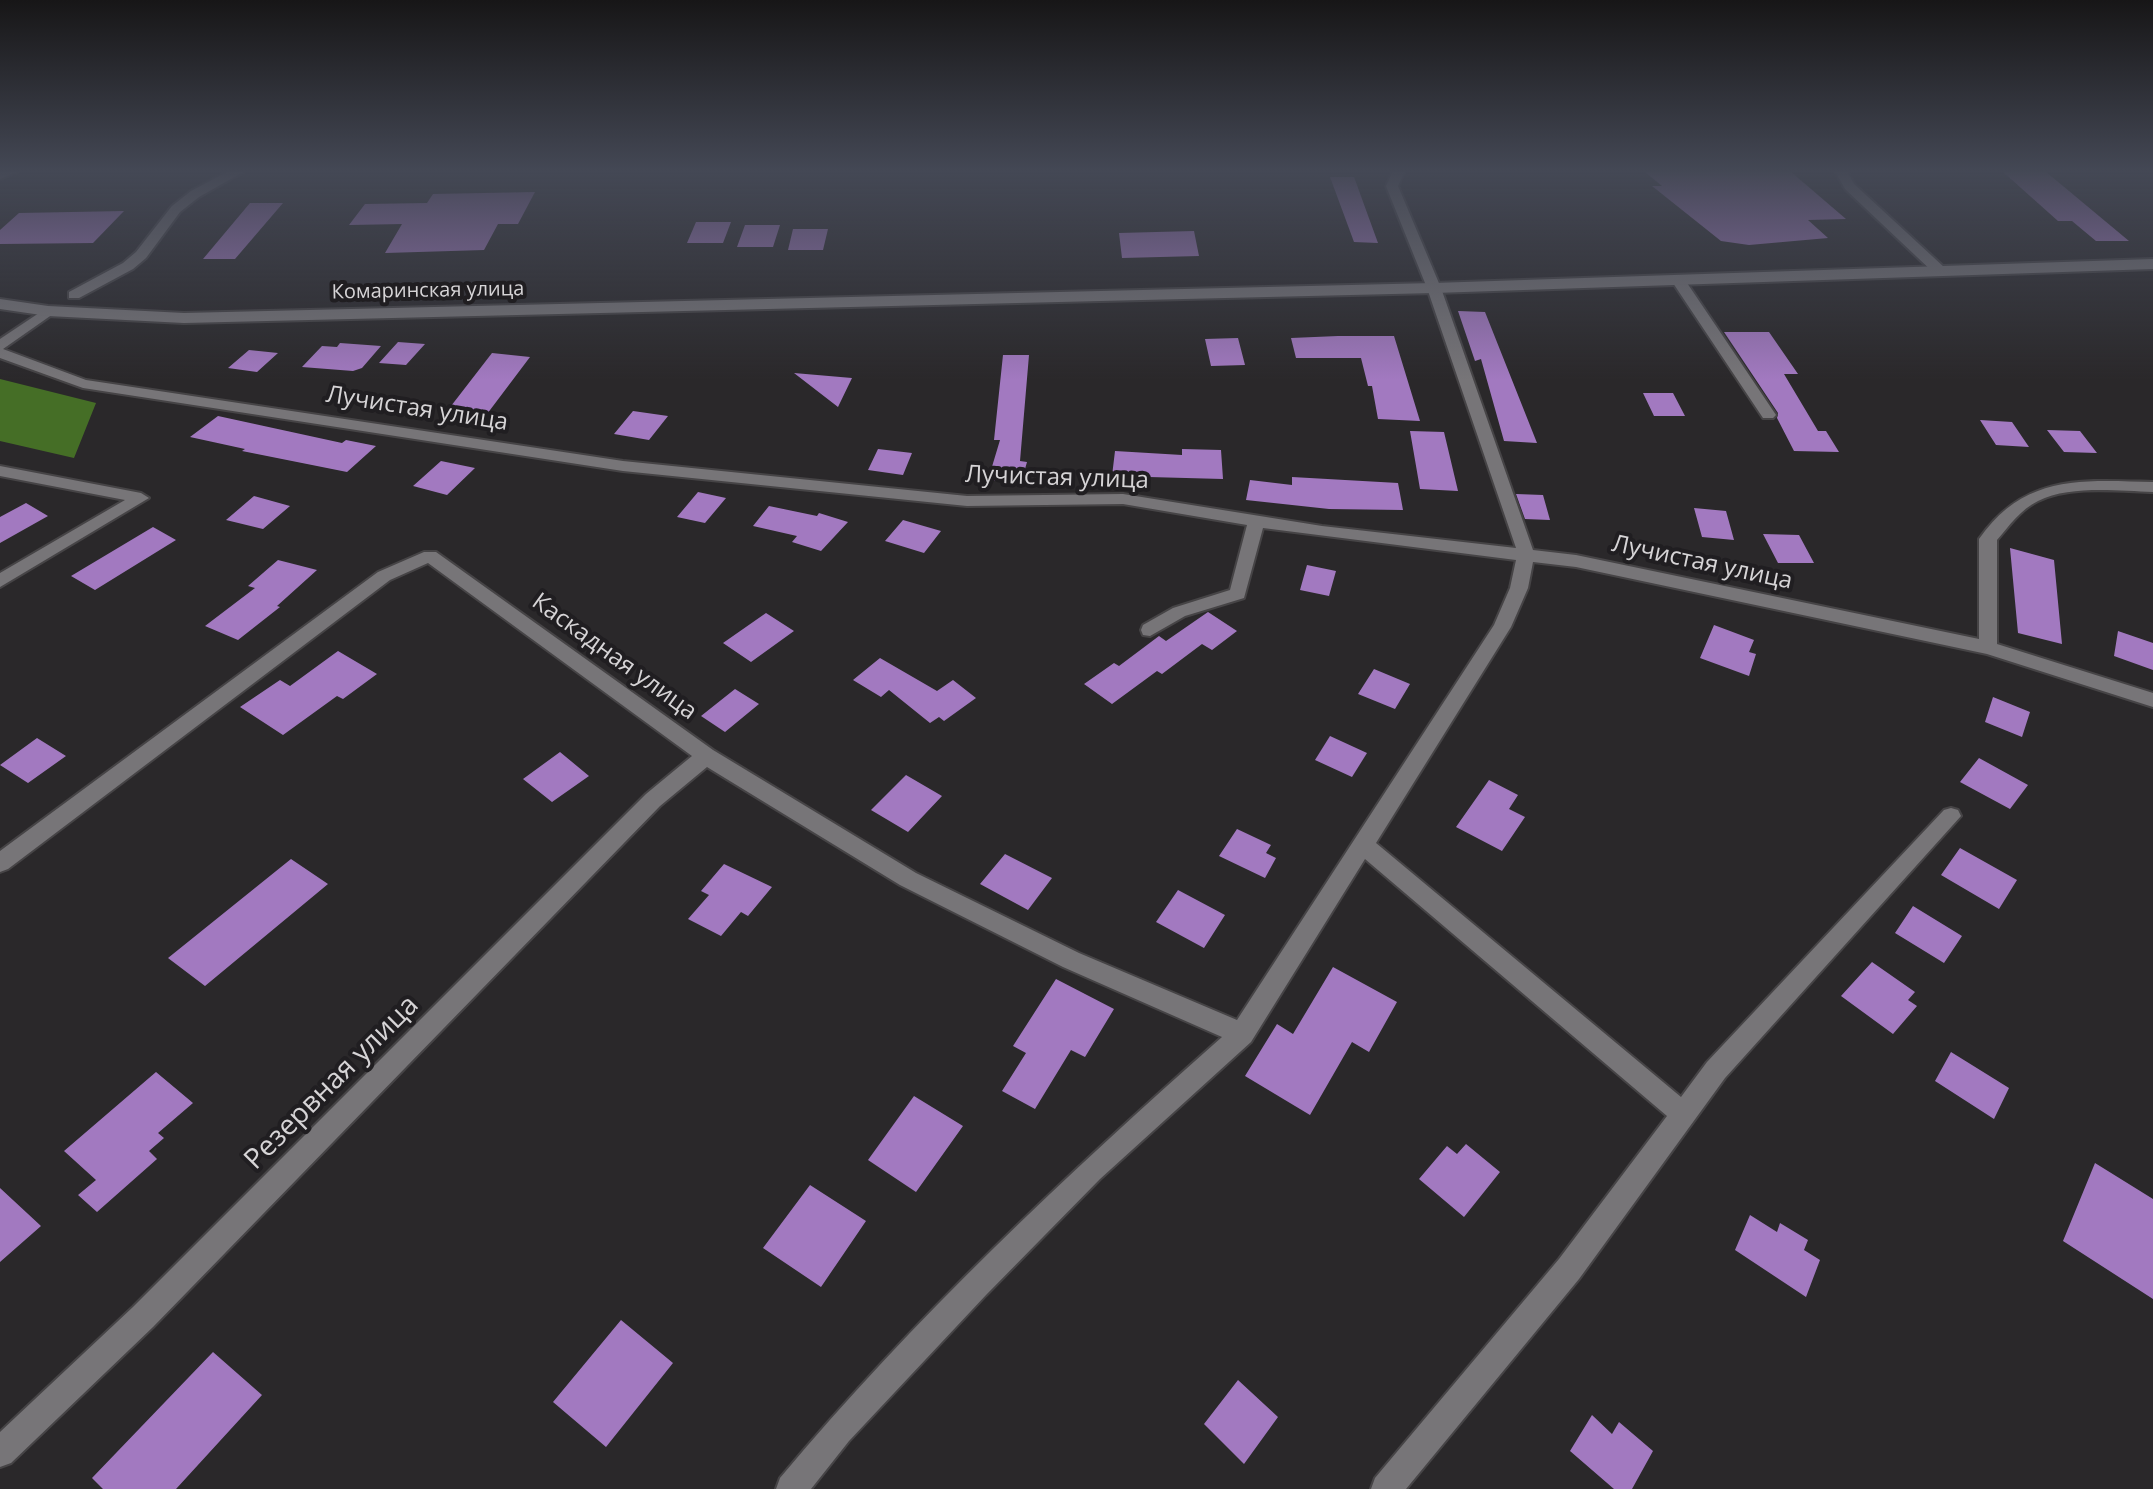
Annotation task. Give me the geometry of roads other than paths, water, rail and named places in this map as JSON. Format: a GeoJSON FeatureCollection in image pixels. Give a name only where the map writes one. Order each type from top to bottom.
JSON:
{"type":"FeatureCollection","features":[{"type":"Feature","properties":{"kind":"street"},"geometry":{"type":"LineString","coordinates":[[74,295],[128,266],[152,240]]}},
{"type":"Feature","properties":{"kind":"street"},"geometry":{"type":"LineString","coordinates":[[791,1489],[839,1431],[976,1285],[1091,1170],[1242,1034],[1365,846],[1502,627],[1519,594],[1525,545],[1414,240]]}},
{"type":"Feature","properties":{"kind":"street"},"geometry":{"type":"LineString","coordinates":[[1907,240],[1940,271]]}},
{"type":"Feature","properties":{"kind":"street","name":"Комаринская улица"},"geometry":{"type":"LineString","coordinates":[[0,304],[48,311],[198,318],[1434,288],[2153,264]]}},
{"type":"Feature","properties":{"kind":"street"},"geometry":{"type":"LineString","coordinates":[[1678,280],[1768,415]]}},
{"type":"Feature","properties":{"kind":"street"},"geometry":{"type":"LineString","coordinates":[[0,346],[48,311]]}},
{"type":"Feature","properties":{"kind":"street","name":"Лучистая улица"},"geometry":{"type":"LineString","coordinates":[[0,353],[83,384],[623,466],[967,501],[1123,499],[1322,532],[1592,564],[1988,648],[2153,700]]}},
{"type":"Feature","properties":{"kind":"street"},"geometry":{"type":"LineString","coordinates":[[0,471],[141,498],[0,581]]}},
{"type":"Feature","properties":{"kind":"street"},"geometry":{"type":"LineString","coordinates":[[1988,648],[1988,539],[2014,509],[2036,495],[2078,489],[2153,487]]}},
{"type":"Feature","properties":{"kind":"street"},"geometry":{"type":"LineString","coordinates":[[1150,630],[1179,612],[1238,594],[1256,521]]}},
{"type":"Feature","properties":{"kind":"street","name":"Каскадная улица"},"geometry":{"type":"LineString","coordinates":[[0,863],[384,576],[430,556],[706,756],[908,879],[1071,960],[1242,1034]]}},
{"type":"Feature","properties":{"kind":"street","name":"Резервная улица"},"geometry":{"type":"LineString","coordinates":[[0,1452],[143,1317],[653,800],[706,756]]}},
{"type":"Feature","properties":{"kind":"street"},"geometry":{"type":"LineString","coordinates":[[1386,1489],[1569,1269],[1716,1070],[1951,816]]}},
{"type":"Feature","properties":{"kind":"street"},"geometry":{"type":"LineString","coordinates":[[1365,846],[1683,1114]]}}]}
